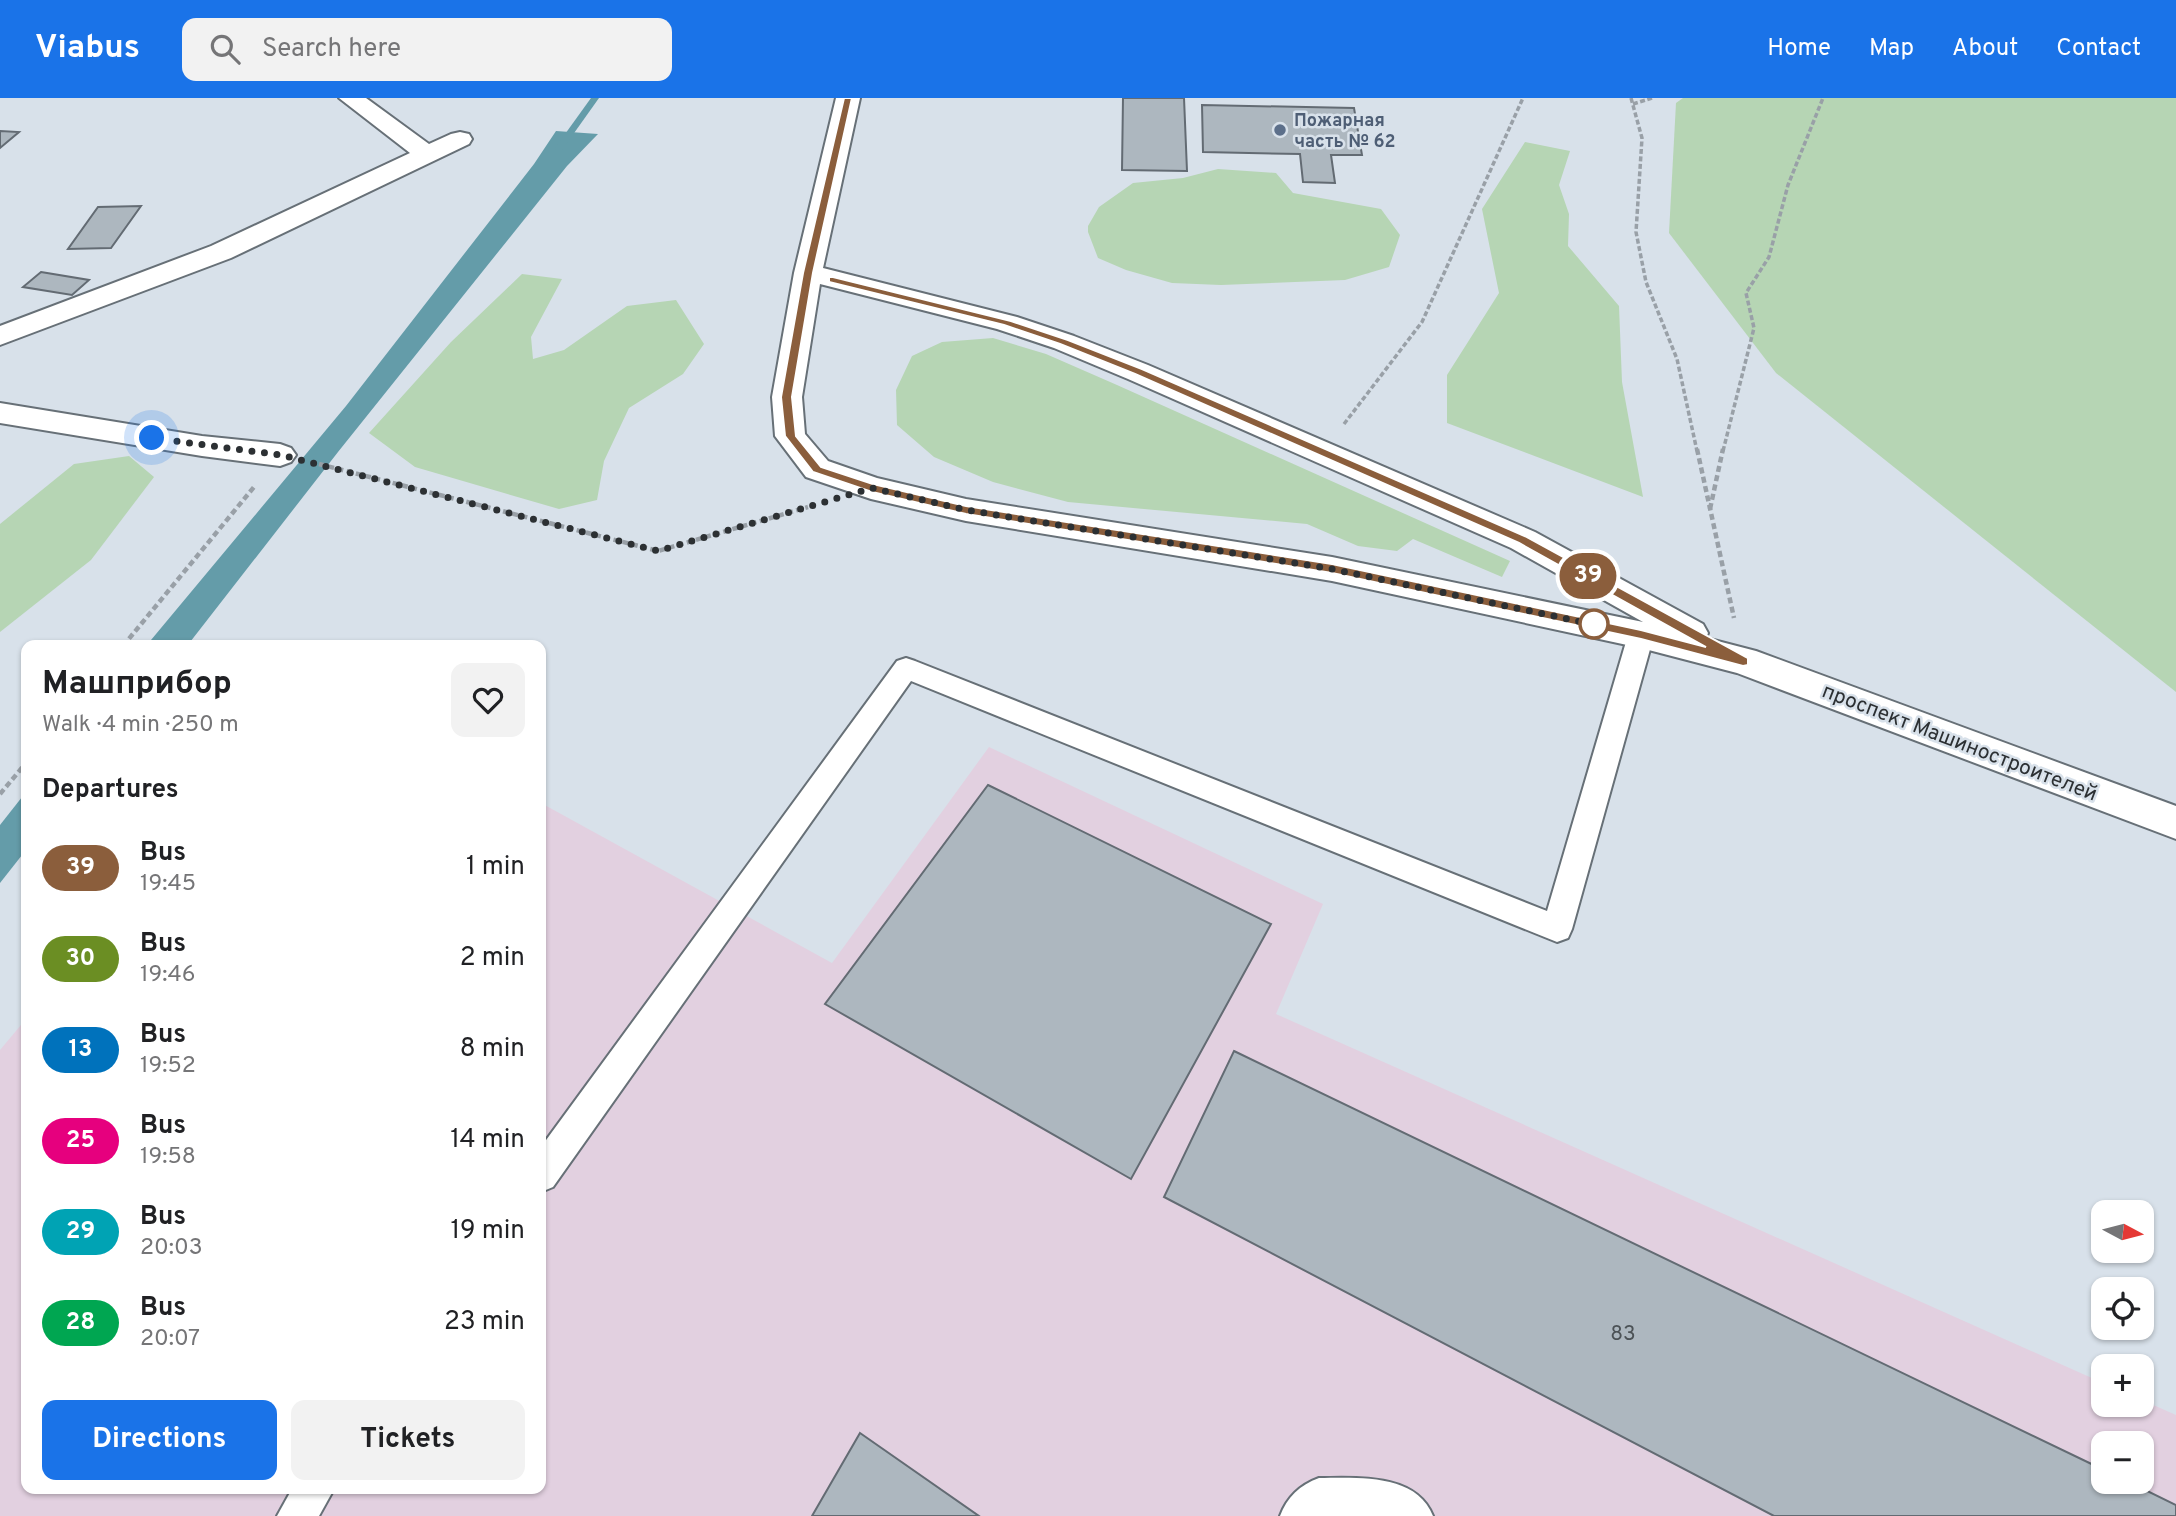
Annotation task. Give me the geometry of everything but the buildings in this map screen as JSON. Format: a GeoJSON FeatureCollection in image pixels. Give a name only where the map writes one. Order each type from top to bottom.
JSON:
{"type":"FeatureCollection","features":[{"type":"Feature","properties":{"kind":"street"},"geometry":{"type":"LineString","coordinates":[[351,98],[427,154]]}},
{"type":"Feature","properties":{"kind":"street"},"geometry":{"type":"LineString","coordinates":[[848,98],[808,273],[787,397],[790,436],[817,469],[872,488],[966,510],[1332,569],[1641,635],[1743,661]]}},
{"type":"Feature","properties":{"kind":"street"},"geometry":{"type":"LineString","coordinates":[[0,336],[221,252],[460,139]]}},
{"type":"Feature","properties":{"kind":"street"},"geometry":{"type":"LineString","coordinates":[[808,273],[1007,323],[1064,342],[1523,540],[1743,661]]}},
{"type":"Feature","properties":{"kind":"street"},"geometry":{"type":"LineString","coordinates":[[0,413],[202,446],[281,455]]}},
{"type":"Feature","properties":{"kind":"street","name":"проспект Машиностроителей"},"geometry":{"type":"LineString","coordinates":[[1743,661],[2176,823]]}},
{"type":"Feature","properties":{"kind":"lane"},"geometry":{"type":"LineString","coordinates":[[546,1168],[906,668],[1557,929],[1641,635]]}},
{"type":"Feature","properties":{"kind":"lane"},"geometry":{"type":"LineString","coordinates":[[296,1516],[311,1494]]}},
{"type":"Feature","properties":{"kind":"lane"},"geometry":{"type":"LineString","coordinates":[[1299,1516],[1320,1497],[1383,1498],[1414,1516]]}},
{"type":"Feature","properties":{"kind":"path"},"geometry":{"type":"LineString","coordinates":[[1322,452],[1422,321],[1523,98]]}},
{"type":"Feature","properties":{"kind":"path"},"geometry":{"type":"LineString","coordinates":[[1631,98],[1642,138],[1636,232],[1646,282],[1677,359],[1743,661]]}},
{"type":"Feature","properties":{"kind":"path"},"geometry":{"type":"LineString","coordinates":[[1633,104],[1652,98]]}},
{"type":"Feature","properties":{"kind":"path"},"geometry":{"type":"LineString","coordinates":[[1710,510],[1739,379],[1754,328],[1746,293],[1769,257],[1788,185],[1823,98]]}},
{"type":"Feature","properties":{"kind":"path"},"geometry":{"type":"LineString","coordinates":[[128,640],[281,455],[658,551],[872,488]]}},
{"type":"Feature","properties":{"kind":"path"},"geometry":{"type":"LineString","coordinates":[[0,794],[21,768]]}},
{"type":"Feature","properties":{"kind":"shaded area"},"geometry":{"type":"Polygon","coordinates":[[[989,747],[1323,904],[1276,1014],[2091,1378],[2091,1417],[2154,1417],[2154,1405],[2176,1415],[2176,1516],[0,1516],[0,1050],[21,1025],[21,1494],[546,1494],[546,806],[832,963],[989,747]]]}},
{"type":"Feature","properties":{"kind":"green space"},"geometry":{"type":"Polygon","coordinates":[[[1683,98],[2176,98],[2176,692],[1776,373],[1669,233],[1676,103],[1683,98]]]}},
{"type":"Feature","properties":{"kind":"green space"},"geometry":{"type":"Polygon","coordinates":[[[1525,142],[1570,151],[1559,185],[1569,214],[1568,246],[1619,306],[1622,382],[1643,497],[1447,423],[1447,375],[1499,293],[1482,209],[1525,142]]]}},
{"type":"Feature","properties":{"kind":"green space"},"geometry":{"type":"Polygon","coordinates":[[[1218,169],[1276,173],[1293,193],[1381,209],[1400,235],[1389,267],[1345,280],[1221,285],[1172,283],[1126,270],[1098,258],[1088,226],[1099,207],[1133,183],[1183,178],[1218,169]]]}},
{"type":"Feature","properties":{"kind":"green space"},"geometry":{"type":"Polygon","coordinates":[[[522,274],[562,279],[531,337],[533,359],[564,350],[627,306],[676,300],[704,344],[683,374],[629,408],[604,461],[597,500],[559,509],[415,467],[369,433],[451,342],[522,274]]]}},
{"type":"Feature","properties":{"kind":"green space"},"geometry":{"type":"Polygon","coordinates":[[[993,338],[1046,354],[1510,561],[1502,577],[1413,539],[1397,551],[1358,546],[1307,524],[1068,502],[993,482],[934,457],[897,425],[896,390],[912,356],[942,342],[993,338]]]}},
{"type":"Feature","properties":{"kind":"green space"},"geometry":{"type":"Polygon","coordinates":[[[129,456],[154,477],[91,560],[0,632],[0,524],[74,464],[129,456]]]}},
{"type":"Feature","properties":{"kind":"water"},"geometry":{"type":"Polygon","coordinates":[[[556,131],[598,134],[567,166],[192,640],[151,640],[346,406],[534,164],[556,131]]]}},
{"type":"Feature","properties":{"kind":"water"},"geometry":{"type":"Polygon","coordinates":[[[21,798],[21,856],[0,883],[0,825],[21,798]]]}},
{"type":"Feature","properties":{"kind":"waterway"},"geometry":{"type":"LineString","coordinates":[[559,148],[595,98]]}},
{"type":"Feature","properties":{"kind":"bus line","name":"39"},"geometry":{"type":"LineString","coordinates":[[833,279],[1007,323],[1139,372],[1523,540],[1743,661],[1558,616],[1332,569],[1167,540],[966,510],[872,488],[817,469],[790,436],[787,397],[808,273],[848,98]]}},
{"type":"Feature","properties":{"kind":"place","name":"Пожарная часть № 62"},"geometry":{"type":"Point","coordinates":[1280,130]}},
{"type":"Feature","properties":{"kind":"route"},"geometry":{"type":"LineString","coordinates":[[152,438],[281,455],[658,551],[872,488],[966,510],[1167,540],[1332,569],[1596,625],[1594,624]]}}]}
